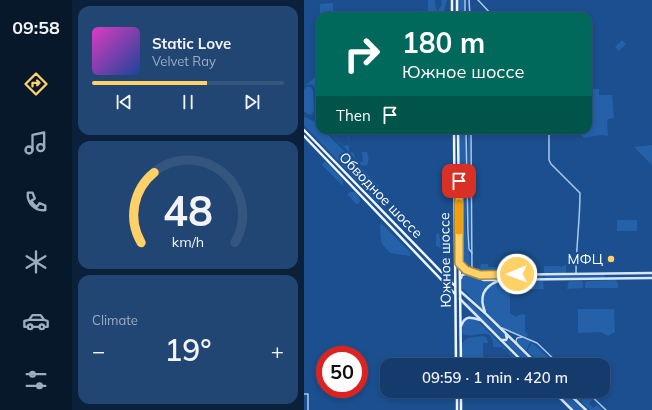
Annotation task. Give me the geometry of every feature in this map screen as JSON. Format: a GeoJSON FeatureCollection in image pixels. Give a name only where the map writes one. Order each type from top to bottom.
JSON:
{"type":"FeatureCollection","features":[{"type":"Feature","properties":{"kind":"main road"},"geometry":{"type":"LineString","coordinates":[[452,0],[452,12]]}},
{"type":"Feature","properties":{"kind":"main road"},"geometry":{"type":"LineString","coordinates":[[457,0],[457,12]]}},
{"type":"Feature","properties":{"kind":"main road","name":"Обводное шоссе"},"geometry":{"type":"LineString","coordinates":[[304,130],[460,290]]}},
{"type":"Feature","properties":{"kind":"main road","name":"Южное шоссе"},"geometry":{"type":"LineString","coordinates":[[454,134],[456,358]]}},
{"type":"Feature","properties":{"kind":"main road","name":"Южное шоссе"},"geometry":{"type":"LineString","coordinates":[[458,134],[461,358]]}},
{"type":"Feature","properties":{"kind":"main road","name":"Обводное шоссе"},"geometry":{"type":"LineString","coordinates":[[304,136],[460,299]]}},
{"type":"Feature","properties":{"kind":"main road"},"geometry":{"type":"LineString","coordinates":[[459,263],[472,274],[484,280],[652,278]]}},
{"type":"Feature","properties":{"kind":"main road"},"geometry":{"type":"LineString","coordinates":[[608,273],[608,278]]}},
{"type":"Feature","properties":{"kind":"main road"},"geometry":{"type":"LineString","coordinates":[[460,280],[461,276],[465,274],[652,273]]}},
{"type":"Feature","properties":{"kind":"main road"},"geometry":{"type":"LineString","coordinates":[[502,279],[503,274]]}},
{"type":"Feature","properties":{"kind":"main road"},"geometry":{"type":"LineString","coordinates":[[486,314],[482,304],[484,292],[491,284],[502,279]]}},
{"type":"Feature","properties":{"kind":"main road"},"geometry":{"type":"LineString","coordinates":[[460,290],[531,358]]}},
{"type":"Feature","properties":{"kind":"main road"},"geometry":{"type":"LineString","coordinates":[[460,299],[519,358]]}},
{"type":"Feature","properties":{"kind":"main road"},"geometry":{"type":"LineString","coordinates":[[466,305],[467,302],[471,301]]}},
{"type":"Feature","properties":{"kind":"main road"},"geometry":{"type":"LineString","coordinates":[[460,328],[463,321],[468,318],[471,317],[481,320]]}},
{"type":"Feature","properties":{"kind":"main road"},"geometry":{"type":"LineString","coordinates":[[501,340],[507,339],[505,333]]}},
{"type":"Feature","properties":{"kind":"main road"},"geometry":{"type":"LineString","coordinates":[[457,398],[457,410]]}},
{"type":"Feature","properties":{"kind":"main road"},"geometry":{"type":"LineString","coordinates":[[461,398],[461,410]]}},
{"type":"Feature","properties":{"kind":"main road"},"geometry":{"type":"LineString","coordinates":[[559,398],[572,410]]}},
{"type":"Feature","properties":{"kind":"main road"},"geometry":{"type":"LineString","coordinates":[[573,398],[586,410]]}},
{"type":"Feature","properties":{"kind":"street"},"geometry":{"type":"LineString","coordinates":[[465,0],[465,12]]}},
{"type":"Feature","properties":{"kind":"street"},"geometry":{"type":"LineString","coordinates":[[469,0],[470,12]]}},
{"type":"Feature","properties":{"kind":"street"},"geometry":{"type":"LineString","coordinates":[[478,0],[489,12]]}},
{"type":"Feature","properties":{"kind":"street"},"geometry":{"type":"LineString","coordinates":[[466,134],[468,233],[469,249],[472,254]]}},
{"type":"Feature","properties":{"kind":"street"},"geometry":{"type":"LineString","coordinates":[[471,134],[472,274]]}},
{"type":"Feature","properties":{"kind":"street"},"geometry":{"type":"LineString","coordinates":[[549,134],[549,160],[551,164],[580,193],[576,274]]}},
{"type":"Feature","properties":{"kind":"street"},"geometry":{"type":"LineString","coordinates":[[499,327],[537,342],[553,358]]}},
{"type":"Feature","properties":{"kind":"street"},"geometry":{"type":"LineString","coordinates":[[517,345],[517,338],[524,337]]}},
{"type":"Feature","properties":{"kind":"street"},"geometry":{"type":"LineString","coordinates":[[304,394],[308,394],[308,410]]}},
{"type":"Feature","properties":{"kind":"street"},"geometry":{"type":"LineString","coordinates":[[593,398],[606,410]]}},
{"type":"Feature","properties":{"kind":"shaded area"},"geometry":{"type":"Polygon","coordinates":[[[428,0],[435,0],[436,12],[428,12],[428,0]]]}},
{"type":"Feature","properties":{"kind":"shaded area"},"geometry":{"type":"Polygon","coordinates":[[[441,0],[447,0],[444,12],[439,12],[438,10],[442,5],[441,0]]]}},
{"type":"Feature","properties":{"kind":"shaded area"},"geometry":{"type":"Polygon","coordinates":[[[458,0],[464,0],[464,12],[458,12],[458,0]]]}},
{"type":"Feature","properties":{"kind":"shaded area"},"geometry":{"type":"Polygon","coordinates":[[[333,3],[333,12],[320,12],[320,4],[333,3]]]}},
{"type":"Feature","properties":{"kind":"shaded area"},"geometry":{"type":"Polygon","coordinates":[[[622,40],[626,44],[619,51],[615,47],[622,40]]]}},
{"type":"Feature","properties":{"kind":"shaded area"},"geometry":{"type":"Polygon","coordinates":[[[316,76],[316,89],[312,84],[304,87],[316,76]]]}},
{"type":"Feature","properties":{"kind":"shaded area"},"geometry":{"type":"Polygon","coordinates":[[[306,87],[311,87],[313,91],[314,111],[311,115],[304,111],[304,90],[306,87]]]}},
{"type":"Feature","properties":{"kind":"shaded area"},"geometry":{"type":"Polygon","coordinates":[[[592,89],[599,89],[599,95],[612,95],[614,118],[608,119],[607,121],[608,136],[599,135],[584,138],[580,134],[592,134],[592,89]]]}},
{"type":"Feature","properties":{"kind":"shaded area"},"geometry":{"type":"Polygon","coordinates":[[[304,117],[316,123],[316,134],[327,134],[379,186],[379,195],[383,199],[381,202],[377,202],[304,125],[304,117]]]}},
{"type":"Feature","properties":{"kind":"shaded area"},"geometry":{"type":"Polygon","coordinates":[[[332,134],[334,134],[334,136],[344,146],[349,145],[349,152],[354,153],[355,158],[358,161],[363,162],[362,152],[367,152],[367,165],[361,165],[332,134]]]}},
{"type":"Feature","properties":{"kind":"shaded area"},"geometry":{"type":"Polygon","coordinates":[[[459,134],[466,134],[466,189],[461,189],[463,186],[463,176],[461,176],[459,134]]]}},
{"type":"Feature","properties":{"kind":"shaded area"},"geometry":{"type":"Polygon","coordinates":[[[468,134],[470,134],[470,190],[468,190],[468,134]]]}},
{"type":"Feature","properties":{"kind":"shaded area"},"geometry":{"type":"Polygon","coordinates":[[[652,145],[652,165],[634,147],[652,145]]]}},
{"type":"Feature","properties":{"kind":"shaded area"},"geometry":{"type":"Polygon","coordinates":[[[325,161],[341,178],[343,181],[343,186],[322,165],[325,161]]]}},
{"type":"Feature","properties":{"kind":"shaded area"},"geometry":{"type":"Polygon","coordinates":[[[460,190],[466,190],[466,232],[470,258],[469,268],[466,268],[461,264],[460,190]]]}},
{"type":"Feature","properties":{"kind":"shaded area"},"geometry":{"type":"Polygon","coordinates":[[[468,191],[470,191],[471,247],[469,230],[468,191]]]}},
{"type":"Feature","properties":{"kind":"shaded area"},"geometry":{"type":"Polygon","coordinates":[[[350,192],[355,192],[359,197],[360,202],[358,204],[356,204],[348,195],[350,192]]]}},
{"type":"Feature","properties":{"kind":"shaded area"},"geometry":{"type":"Polygon","coordinates":[[[617,220],[637,220],[637,231],[617,231],[617,220]]]}},
{"type":"Feature","properties":{"kind":"shaded area"},"geometry":{"type":"Polygon","coordinates":[[[381,224],[411,253],[410,256],[390,253],[381,241],[381,224]]]}},
{"type":"Feature","properties":{"kind":"shaded area"},"geometry":{"type":"Polygon","coordinates":[[[437,233],[439,233],[440,248],[436,246],[437,233]]]}},
{"type":"Feature","properties":{"kind":"shaded area"},"geometry":{"type":"Polygon","coordinates":[[[481,264],[488,264],[488,267],[514,267],[514,270],[517,270],[518,272],[480,274],[475,272],[474,268],[480,268],[481,264]]]}},
{"type":"Feature","properties":{"kind":"shaded area"},"geometry":{"type":"Polygon","coordinates":[[[566,265],[566,273],[544,274],[544,266],[561,267],[566,265]]]}},
{"type":"Feature","properties":{"kind":"shaded area"},"geometry":{"type":"Polygon","coordinates":[[[468,275],[482,281],[495,281],[487,286],[482,293],[481,302],[484,311],[461,287],[462,276],[468,275]]]}},
{"type":"Feature","properties":{"kind":"shaded area"},"geometry":{"type":"Polygon","coordinates":[[[604,275],[604,277],[545,278],[545,276],[604,275]]]}},
{"type":"Feature","properties":{"kind":"shaded area"},"geometry":{"type":"Polygon","coordinates":[[[506,276],[543,276],[543,278],[505,278],[506,276]]]}},
{"type":"Feature","properties":{"kind":"shaded area"},"geometry":{"type":"Polygon","coordinates":[[[616,280],[618,288],[585,288],[585,283],[587,281],[616,280]]]}},
{"type":"Feature","properties":{"kind":"shaded area"},"geometry":{"type":"Polygon","coordinates":[[[516,281],[516,289],[510,290],[510,313],[516,317],[518,315],[525,314],[525,332],[528,335],[527,337],[502,328],[488,313],[483,304],[483,297],[487,289],[494,284],[516,281]]]}},
{"type":"Feature","properties":{"kind":"shaded area"},"geometry":{"type":"Polygon","coordinates":[[[530,281],[543,281],[544,289],[529,289],[530,281]]]}},
{"type":"Feature","properties":{"kind":"shaded area"},"geometry":{"type":"Polygon","coordinates":[[[569,281],[582,281],[583,288],[567,289],[569,281]]]}},
{"type":"Feature","properties":{"kind":"shaded area"},"geometry":{"type":"Polygon","coordinates":[[[519,282],[527,282],[527,290],[524,290],[524,293],[517,293],[519,289],[519,282]]]}},
{"type":"Feature","properties":{"kind":"shaded area"},"geometry":{"type":"Polygon","coordinates":[[[468,302],[505,335],[506,339],[503,339],[467,305],[468,302]]]}},
{"type":"Feature","properties":{"kind":"shaded area"},"geometry":{"type":"Polygon","coordinates":[[[578,309],[614,309],[615,332],[608,336],[601,332],[578,333],[578,309]]]}},
{"type":"Feature","properties":{"kind":"shaded area"},"geometry":{"type":"Polygon","coordinates":[[[469,318],[477,320],[507,350],[503,349],[503,347],[493,347],[492,340],[487,334],[463,334],[463,325],[469,318]]]}},
{"type":"Feature","properties":{"kind":"shaded area"},"geometry":{"type":"Polygon","coordinates":[[[482,336],[488,340],[488,343],[483,343],[483,358],[462,358],[462,344],[468,338],[482,336]]]}},
{"type":"Feature","properties":{"kind":"shaded area"},"geometry":{"type":"Polygon","coordinates":[[[508,338],[528,358],[522,358],[506,341],[508,338]]]}},
{"type":"Feature","properties":{"kind":"shaded area"},"geometry":{"type":"Polygon","coordinates":[[[520,338],[531,341],[526,351],[518,344],[518,340],[520,338]]]}},
{"type":"Feature","properties":{"kind":"shaded area"},"geometry":{"type":"Polygon","coordinates":[[[532,343],[549,358],[536,358],[527,351],[532,343]]]}},
{"type":"Feature","properties":{"kind":"shaded area"},"geometry":{"type":"Polygon","coordinates":[[[507,350],[515,358],[513,358],[507,350]]]}},
{"type":"Feature","properties":{"kind":"shaded area"},"geometry":{"type":"Polygon","coordinates":[[[562,398],[571,398],[584,410],[574,410],[562,398]]]}},
{"type":"Feature","properties":{"kind":"shaded area"},"geometry":{"type":"Polygon","coordinates":[[[584,398],[590,398],[592,400],[589,404],[594,408],[597,405],[602,410],[590,410],[581,401],[584,398]]]}},
{"type":"Feature","properties":{"kind":"slow traffic"},"geometry":{"type":"LineString","coordinates":[[459,203],[459,231]]}},
{"type":"Feature","properties":{"kind":"place","name":"МФЦ"},"geometry":{"type":"Point","coordinates":[611,259]}},
{"type":"Feature","properties":{"kind":"route"},"geometry":{"type":"LineString","coordinates":[[459,181],[459,263],[466,270],[480,275],[517,274]]}}]}
